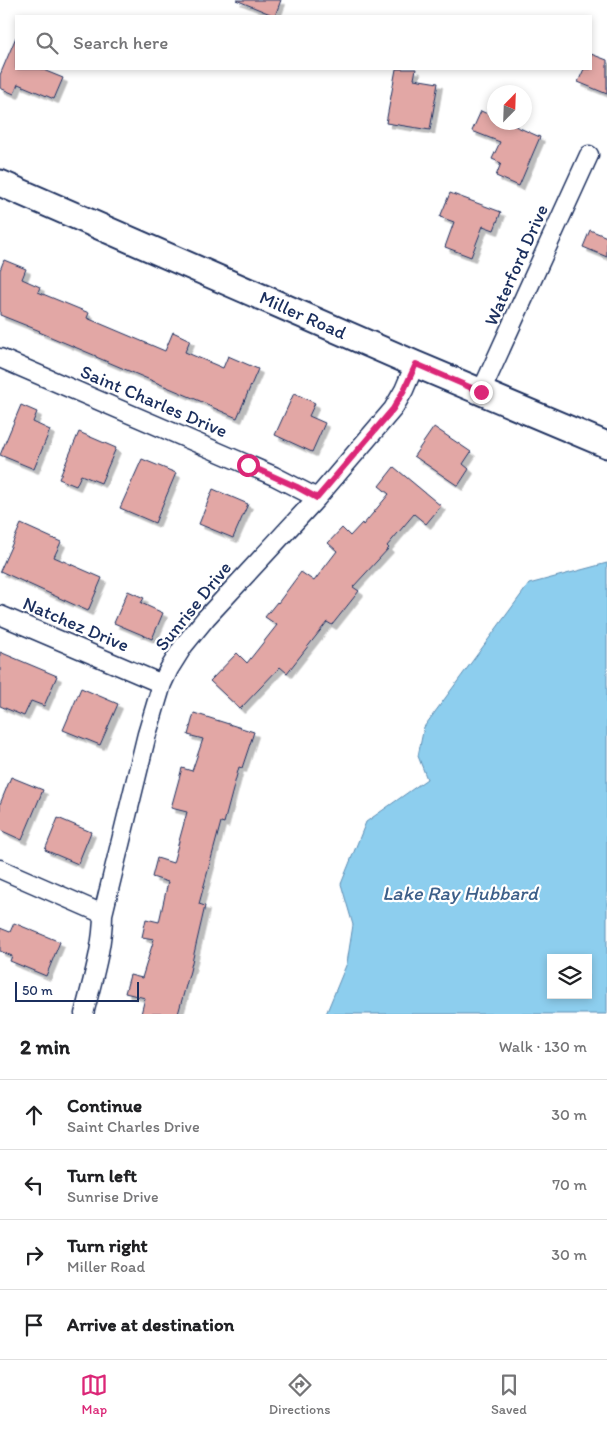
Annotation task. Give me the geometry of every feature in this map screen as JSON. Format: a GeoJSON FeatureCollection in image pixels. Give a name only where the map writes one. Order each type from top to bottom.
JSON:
{"type":"FeatureCollection","features":[{"type":"Feature","properties":{"kind":"main road","name":"Miller Road"},"geometry":{"type":"LineString","coordinates":[[0,183],[607,445]]}},
{"type":"Feature","properties":{"kind":"street","name":"Waterford Drive"},"geometry":{"type":"LineString","coordinates":[[481,392],[589,155]]}},
{"type":"Feature","properties":{"kind":"street","name":"Saint Charles Drive"},"geometry":{"type":"LineString","coordinates":[[0,358],[274,476],[317,498]]}},
{"type":"Feature","properties":{"kind":"street","name":"Sunrise Drive"},"geometry":{"type":"LineString","coordinates":[[84,1014],[101,942],[103,914],[147,734],[162,684],[169,669],[184,645],[206,618],[317,498],[393,409],[416,364]]}},
{"type":"Feature","properties":{"kind":"street","name":"Natchez Drive"},"geometry":{"type":"LineString","coordinates":[[0,615],[162,684]]}},
{"type":"Feature","properties":{"kind":"street"},"geometry":{"type":"LineString","coordinates":[[0,869],[103,914]]}},
{"type":"Feature","properties":{"kind":"water","name":"Lake Ray Hubbard"},"geometry":{"type":"Polygon","coordinates":[[[607,563],[607,1014],[326,1014],[347,963],[353,925],[341,884],[366,822],[427,779],[418,756],[424,727],[529,584],[607,563]]]}},
{"type":"Feature","properties":{"kind":"building"},"geometry":{"type":"Polygon","coordinates":[[[236,0],[281,0],[275,15],[236,0]]]}},
{"type":"Feature","properties":{"kind":"building"},"geometry":{"type":"Polygon","coordinates":[[[15,39],[15,70],[43,70],[63,78],[54,99],[18,84],[14,94],[0,88],[0,75],[15,39]]]}},
{"type":"Feature","properties":{"kind":"building"},"geometry":{"type":"Polygon","coordinates":[[[592,54],[607,60],[607,94],[578,82],[584,70],[592,70],[592,54]]]}},
{"type":"Feature","properties":{"kind":"building"},"geometry":{"type":"Polygon","coordinates":[[[396,70],[416,70],[414,79],[438,83],[430,130],[386,123],[396,70]]]}},
{"type":"Feature","properties":{"kind":"building"},"geometry":{"type":"Polygon","coordinates":[[[481,111],[487,114],[487,130],[524,130],[540,137],[519,186],[496,176],[501,163],[492,159],[500,142],[472,131],[481,111]]]}},
{"type":"Feature","properties":{"kind":"building"},"geometry":{"type":"Polygon","coordinates":[[[450,193],[501,212],[494,230],[483,226],[471,257],[445,247],[454,222],[440,217],[450,193]]]}},
{"type":"Feature","properties":{"kind":"building"},"geometry":{"type":"Polygon","coordinates":[[[590,230],[607,237],[607,257],[583,247],[590,230]]]}},
{"type":"Feature","properties":{"kind":"building"},"geometry":{"type":"Polygon","coordinates":[[[4,260],[26,269],[22,279],[40,287],[38,292],[89,313],[87,318],[165,351],[173,332],[190,340],[185,352],[223,368],[228,356],[258,369],[237,418],[0,315],[0,270],[4,260]]]}},
{"type":"Feature","properties":{"kind":"building"},"geometry":{"type":"Polygon","coordinates":[[[294,393],[315,403],[309,416],[325,423],[312,452],[275,435],[294,393]]]}},
{"type":"Feature","properties":{"kind":"building"},"geometry":{"type":"Polygon","coordinates":[[[21,405],[37,412],[33,422],[50,430],[34,469],[0,455],[21,405]]]}},
{"type":"Feature","properties":{"kind":"building"},"geometry":{"type":"Polygon","coordinates":[[[434,427],[471,452],[463,464],[469,469],[458,486],[414,456],[434,427]]]}},
{"type":"Feature","properties":{"kind":"building"},"geometry":{"type":"Polygon","coordinates":[[[79,432],[116,448],[101,483],[81,475],[76,486],[59,479],[79,432]]]}},
{"type":"Feature","properties":{"kind":"building"},"geometry":{"type":"Polygon","coordinates":[[[142,459],[176,473],[155,523],[120,508],[142,459]]]}},
{"type":"Feature","properties":{"kind":"building"},"geometry":{"type":"Polygon","coordinates":[[[394,467],[441,506],[426,524],[414,514],[387,546],[389,548],[353,587],[359,591],[332,625],[327,622],[287,673],[280,667],[240,709],[210,681],[237,653],[247,663],[277,625],[265,617],[301,572],[314,581],[337,551],[328,543],[342,528],[350,536],[362,523],[363,525],[389,494],[379,486],[394,467]]]}},
{"type":"Feature","properties":{"kind":"building"},"geometry":{"type":"Polygon","coordinates":[[[213,489],[248,504],[233,538],[199,524],[213,489]]]}},
{"type":"Feature","properties":{"kind":"building"},"geometry":{"type":"Polygon","coordinates":[[[21,524],[61,542],[54,557],[102,578],[88,611],[0,571],[21,524]]]}},
{"type":"Feature","properties":{"kind":"building"},"geometry":{"type":"Polygon","coordinates":[[[128,591],[144,598],[141,603],[163,613],[152,639],[114,623],[128,591]]]}},
{"type":"Feature","properties":{"kind":"building"},"geometry":{"type":"Polygon","coordinates":[[[0,652],[57,676],[44,706],[31,701],[24,716],[0,706],[0,652]]]}},
{"type":"Feature","properties":{"kind":"building"},"geometry":{"type":"Polygon","coordinates":[[[81,688],[118,704],[100,745],[63,730],[81,688]]]}},
{"type":"Feature","properties":{"kind":"building"},"geometry":{"type":"Polygon","coordinates":[[[194,713],[254,732],[242,768],[239,767],[224,823],[221,822],[199,904],[205,906],[178,1014],[141,1014],[145,998],[125,993],[130,975],[142,978],[154,939],[142,937],[146,919],[159,922],[168,882],[152,877],[157,858],[173,863],[187,812],[171,808],[182,768],[192,771],[203,739],[188,735],[194,713]]]}},
{"type":"Feature","properties":{"kind":"building"},"geometry":{"type":"Polygon","coordinates":[[[11,777],[43,790],[22,840],[0,830],[0,804],[11,777]]]}},
{"type":"Feature","properties":{"kind":"building"},"geometry":{"type":"Polygon","coordinates":[[[58,818],[91,832],[78,864],[45,850],[58,818]]]}},
{"type":"Feature","properties":{"kind":"building"},"geometry":{"type":"Polygon","coordinates":[[[14,923],[60,942],[46,976],[10,961],[12,956],[0,951],[0,928],[10,932],[14,923]]]}},
{"type":"Feature","properties":{"kind":"route"},"geometry":{"type":"LineString","coordinates":[[248,465],[317,498],[393,409],[416,364],[481,392]]}}]}
